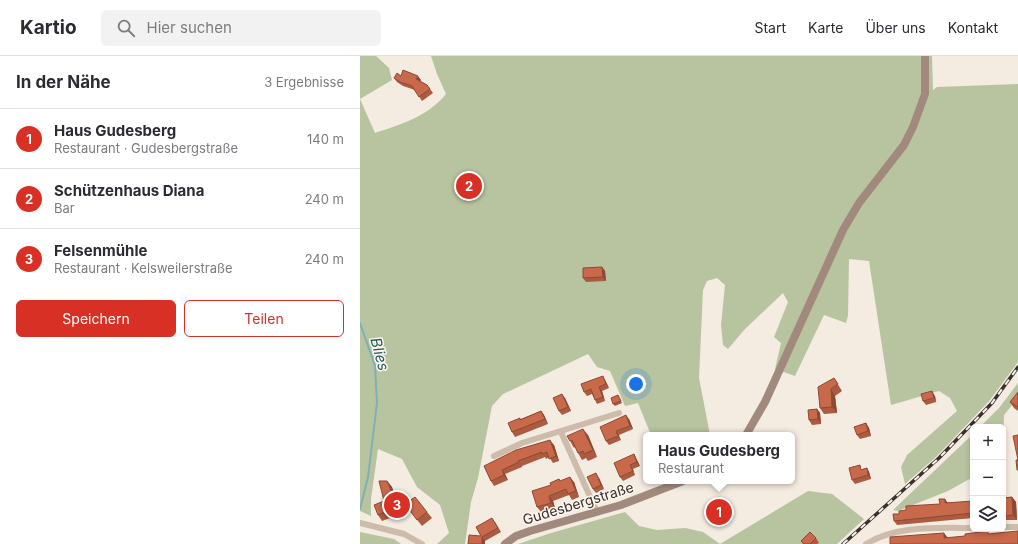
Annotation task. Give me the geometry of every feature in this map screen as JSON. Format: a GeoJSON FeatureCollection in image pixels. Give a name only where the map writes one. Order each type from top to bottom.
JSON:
{"type":"FeatureCollection","features":[{"type":"Feature","properties":{"kind":"main road"},"geometry":{"type":"LineString","coordinates":[[748,432],[765,402],[843,230],[858,204],[904,145],[913,127],[925,94],[925,56]]}},
{"type":"Feature","properties":{"kind":"main road","name":"Gudesbergstraße"},"geometry":{"type":"LineString","coordinates":[[505,544],[516,536],[530,531],[627,503],[675,484]]}},
{"type":"Feature","properties":{"kind":"street"},"geometry":{"type":"LineString","coordinates":[[494,456],[522,443],[619,413]]}},
{"type":"Feature","properties":{"kind":"street"},"geometry":{"type":"LineString","coordinates":[[561,432],[597,512]]}},
{"type":"Feature","properties":{"kind":"street"},"geometry":{"type":"LineString","coordinates":[[360,523],[404,534],[422,544]]}},
{"type":"Feature","properties":{"kind":"street"},"geometry":{"type":"LineString","coordinates":[[1006,527],[1018,527]]}},
{"type":"Feature","properties":{"kind":"street"},"geometry":{"type":"LineString","coordinates":[[866,544],[885,535],[900,531],[970,528]]}},
{"type":"Feature","properties":{"kind":"green space"},"geometry":{"type":"Polygon","coordinates":[[[360,56],[376,56],[389,68],[392,80],[360,99],[360,56]]]}},
{"type":"Feature","properties":{"kind":"green space"},"geometry":{"type":"Polygon","coordinates":[[[431,56],[932,56],[933,90],[937,87],[1018,84],[1018,362],[990,400],[937,456],[905,484],[901,467],[907,455],[957,411],[950,398],[939,391],[891,405],[869,261],[849,259],[848,316],[846,323],[824,315],[795,376],[775,369],[781,343],[774,337],[788,302],[783,293],[745,329],[728,349],[723,345],[721,325],[725,285],[717,278],[707,281],[703,290],[699,378],[709,432],[650,432],[638,403],[625,406],[610,371],[597,367],[588,354],[503,394],[492,406],[478,478],[471,502],[465,544],[437,544],[449,533],[440,505],[417,487],[402,459],[378,449],[371,499],[371,516],[360,511],[360,99],[375,133],[414,119],[431,109],[439,102],[446,94],[431,56]]]}},
{"type":"Feature","properties":{"kind":"green space"},"geometry":{"type":"Polygon","coordinates":[[[1018,383],[1018,398],[1004,415],[1004,424],[983,424],[999,408],[1018,383]]]}},
{"type":"Feature","properties":{"kind":"green space"},"geometry":{"type":"Polygon","coordinates":[[[970,437],[970,479],[948,491],[898,511],[893,510],[970,437]]]}},
{"type":"Feature","properties":{"kind":"green space"},"geometry":{"type":"Polygon","coordinates":[[[808,491],[832,494],[864,519],[837,544],[720,544],[808,491]]]}},
{"type":"Feature","properties":{"kind":"green space"},"geometry":{"type":"Polygon","coordinates":[[[625,512],[639,526],[657,530],[685,528],[703,532],[720,544],[518,544],[625,512]]]}},
{"type":"Feature","properties":{"kind":"green space"},"geometry":{"type":"Polygon","coordinates":[[[360,532],[394,539],[401,544],[360,544],[360,532]]]}},
{"type":"Feature","properties":{"kind":"building"},"geometry":{"type":"Polygon","coordinates":[[[403,70],[418,76],[416,79],[427,85],[430,89],[419,97],[412,86],[400,82],[394,78],[397,73],[401,76],[403,70]]]}},
{"type":"Feature","properties":{"kind":"building"},"geometry":{"type":"Polygon","coordinates":[[[461,177],[472,177],[472,187],[461,187],[461,177]]]}},
{"type":"Feature","properties":{"kind":"building"},"geometry":{"type":"Polygon","coordinates":[[[602,267],[603,277],[583,278],[583,268],[602,267]]]}},
{"type":"Feature","properties":{"kind":"building"},"geometry":{"type":"Polygon","coordinates":[[[603,376],[606,384],[599,387],[603,397],[595,400],[591,389],[584,392],[581,384],[603,376]]]}},
{"type":"Feature","properties":{"kind":"building"},"geometry":{"type":"Polygon","coordinates":[[[834,378],[838,384],[831,389],[832,407],[820,408],[818,387],[834,378]]]}},
{"type":"Feature","properties":{"kind":"building"},"geometry":{"type":"Polygon","coordinates":[[[932,391],[934,398],[923,401],[921,394],[932,391]]]}},
{"type":"Feature","properties":{"kind":"building"},"geometry":{"type":"Polygon","coordinates":[[[1018,392],[1018,407],[1010,402],[1018,392]]]}},
{"type":"Feature","properties":{"kind":"building"},"geometry":{"type":"Polygon","coordinates":[[[562,394],[568,407],[559,411],[553,398],[562,394]]]}},
{"type":"Feature","properties":{"kind":"building"},"geometry":{"type":"Polygon","coordinates":[[[618,395],[621,401],[613,404],[611,398],[618,395]]]}},
{"type":"Feature","properties":{"kind":"building"},"geometry":{"type":"Polygon","coordinates":[[[817,409],[818,419],[809,420],[808,410],[817,409]]]}},
{"type":"Feature","properties":{"kind":"building"},"geometry":{"type":"Polygon","coordinates":[[[541,411],[545,419],[512,432],[508,423],[520,418],[520,420],[541,411]]]}},
{"type":"Feature","properties":{"kind":"building"},"geometry":{"type":"Polygon","coordinates":[[[626,415],[630,426],[616,431],[618,436],[606,441],[600,427],[626,415]]]}},
{"type":"Feature","properties":{"kind":"building"},"geometry":{"type":"Polygon","coordinates":[[[866,423],[868,431],[857,435],[854,427],[866,423]]]}},
{"type":"Feature","properties":{"kind":"building"},"geometry":{"type":"Polygon","coordinates":[[[583,429],[593,450],[584,454],[583,451],[578,453],[572,440],[570,441],[567,436],[583,429]]]}},
{"type":"Feature","properties":{"kind":"building"},"geometry":{"type":"Polygon","coordinates":[[[1018,435],[1018,460],[1013,436],[1018,435]]]}},
{"type":"Feature","properties":{"kind":"building"},"geometry":{"type":"Polygon","coordinates":[[[550,440],[556,456],[549,459],[547,452],[542,454],[542,452],[518,461],[519,462],[502,470],[504,475],[491,481],[484,466],[516,450],[550,440]]]}},
{"type":"Feature","properties":{"kind":"building"},"geometry":{"type":"Polygon","coordinates":[[[634,454],[637,462],[630,465],[633,471],[620,477],[614,463],[634,454]]]}},
{"type":"Feature","properties":{"kind":"building"},"geometry":{"type":"Polygon","coordinates":[[[1016,460],[1018,460],[1018,470],[1017,470],[1016,460]]]}},
{"type":"Feature","properties":{"kind":"building"},"geometry":{"type":"Polygon","coordinates":[[[860,465],[861,470],[867,468],[868,475],[852,480],[849,468],[860,465]]]}},
{"type":"Feature","properties":{"kind":"building"},"geometry":{"type":"Polygon","coordinates":[[[596,473],[601,485],[593,489],[587,477],[596,473]]]}},
{"type":"Feature","properties":{"kind":"building"},"geometry":{"type":"Polygon","coordinates":[[[570,477],[576,491],[568,494],[566,489],[549,496],[551,503],[537,507],[532,491],[551,485],[550,483],[559,479],[560,481],[570,477]]]}},
{"type":"Feature","properties":{"kind":"building"},"geometry":{"type":"Polygon","coordinates":[[[379,481],[387,481],[393,495],[400,493],[405,507],[398,509],[397,507],[378,515],[374,505],[384,501],[379,481]]]}},
{"type":"Feature","properties":{"kind":"building"},"geometry":{"type":"Polygon","coordinates":[[[415,497],[427,512],[417,520],[405,504],[415,497]]]}},
{"type":"Feature","properties":{"kind":"building"},"geometry":{"type":"Polygon","coordinates":[[[1012,497],[1013,515],[1006,516],[1006,498],[1012,497]]]}},
{"type":"Feature","properties":{"kind":"building"},"geometry":{"type":"Polygon","coordinates":[[[721,499],[728,511],[714,520],[707,508],[721,499]]]}},
{"type":"Feature","properties":{"kind":"building"},"geometry":{"type":"Polygon","coordinates":[[[939,499],[945,499],[945,503],[970,501],[970,513],[894,521],[893,514],[899,514],[899,511],[906,510],[906,506],[940,504],[939,499]]]}},
{"type":"Feature","properties":{"kind":"building"},"geometry":{"type":"Polygon","coordinates":[[[492,518],[498,528],[482,537],[482,544],[468,544],[469,535],[481,536],[476,527],[492,518]]]}},
{"type":"Feature","properties":{"kind":"building"},"geometry":{"type":"Polygon","coordinates":[[[1018,531],[1018,544],[890,544],[890,537],[944,533],[944,538],[965,536],[965,534],[988,532],[988,534],[1018,531]]]}},
{"type":"Feature","properties":{"kind":"building"},"geometry":{"type":"Polygon","coordinates":[[[810,532],[816,538],[810,544],[804,544],[801,541],[810,532]]]}},
{"type":"Feature","properties":{"kind":"waterway","name":"Blies"},"geometry":{"type":"LineString","coordinates":[[360,323],[375,366],[377,403],[368,477],[360,509]]}},
{"type":"Feature","properties":{"kind":"railway"},"geometry":{"type":"LineString","coordinates":[[843,544],[939,458],[992,403],[1018,367]]}},
{"type":"Feature","properties":{"kind":"place","name":"Schützenhaus Diana"},"geometry":{"type":"Point","coordinates":[469,186]}},
{"type":"Feature","properties":{"kind":"place","name":"Felsenmühle"},"geometry":{"type":"Point","coordinates":[397,505]}},
{"type":"Feature","properties":{"kind":"place","name":"Haus Gudesberg"},"geometry":{"type":"Point","coordinates":[719,512]}}]}
